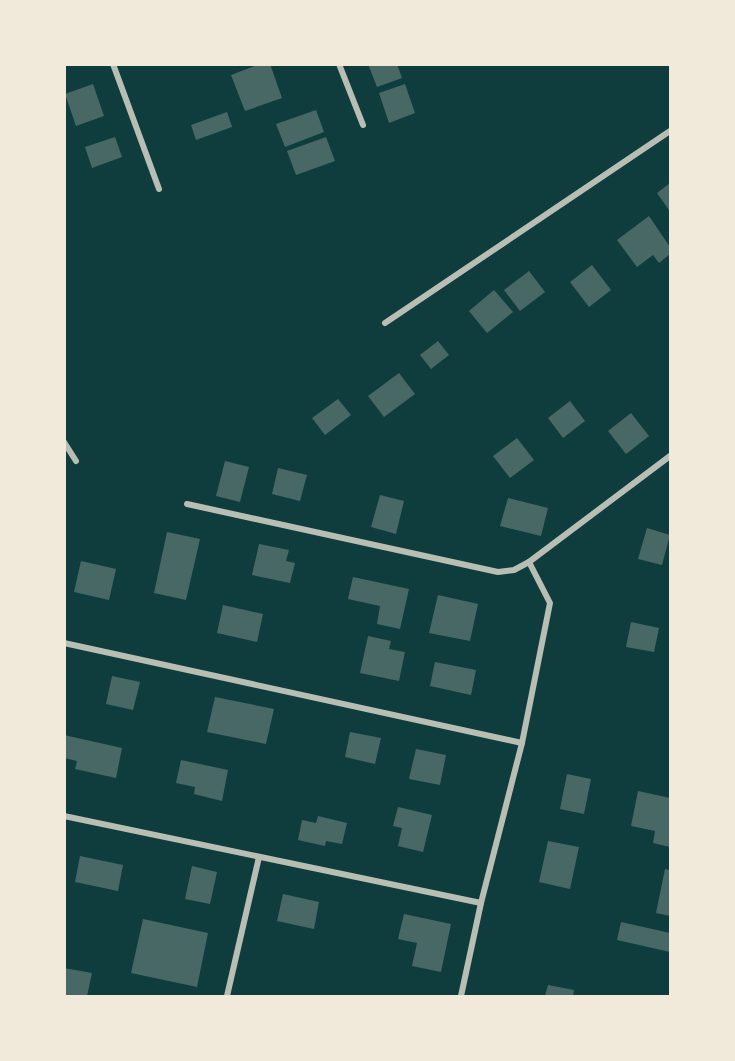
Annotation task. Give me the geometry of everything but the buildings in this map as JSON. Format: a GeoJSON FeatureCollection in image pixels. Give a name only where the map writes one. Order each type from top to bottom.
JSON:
{"type":"FeatureCollection","features":[{"type":"Feature","properties":{"kind":"street"},"geometry":{"type":"LineString","coordinates":[[113,64],[159,189]]}},
{"type":"Feature","properties":{"kind":"street"},"geometry":{"type":"LineString","coordinates":[[339,64],[363,126]]}},
{"type":"Feature","properties":{"kind":"street"},"geometry":{"type":"LineString","coordinates":[[385,323],[670,131]]}},
{"type":"Feature","properties":{"kind":"street"},"geometry":{"type":"LineString","coordinates":[[64,442],[76,461]]}},
{"type":"Feature","properties":{"kind":"street"},"geometry":{"type":"LineString","coordinates":[[187,504],[498,572],[514,570],[529,562],[670,456]]}},
{"type":"Feature","properties":{"kind":"street"},"geometry":{"type":"LineString","coordinates":[[461,996],[522,743],[550,603],[529,562]]}},
{"type":"Feature","properties":{"kind":"street"},"geometry":{"type":"LineString","coordinates":[[64,644],[522,743]]}},
{"type":"Feature","properties":{"kind":"street"},"geometry":{"type":"LineString","coordinates":[[64,816],[482,903]]}},
{"type":"Feature","properties":{"kind":"street"},"geometry":{"type":"LineString","coordinates":[[227,996],[259,857]]}}]}
